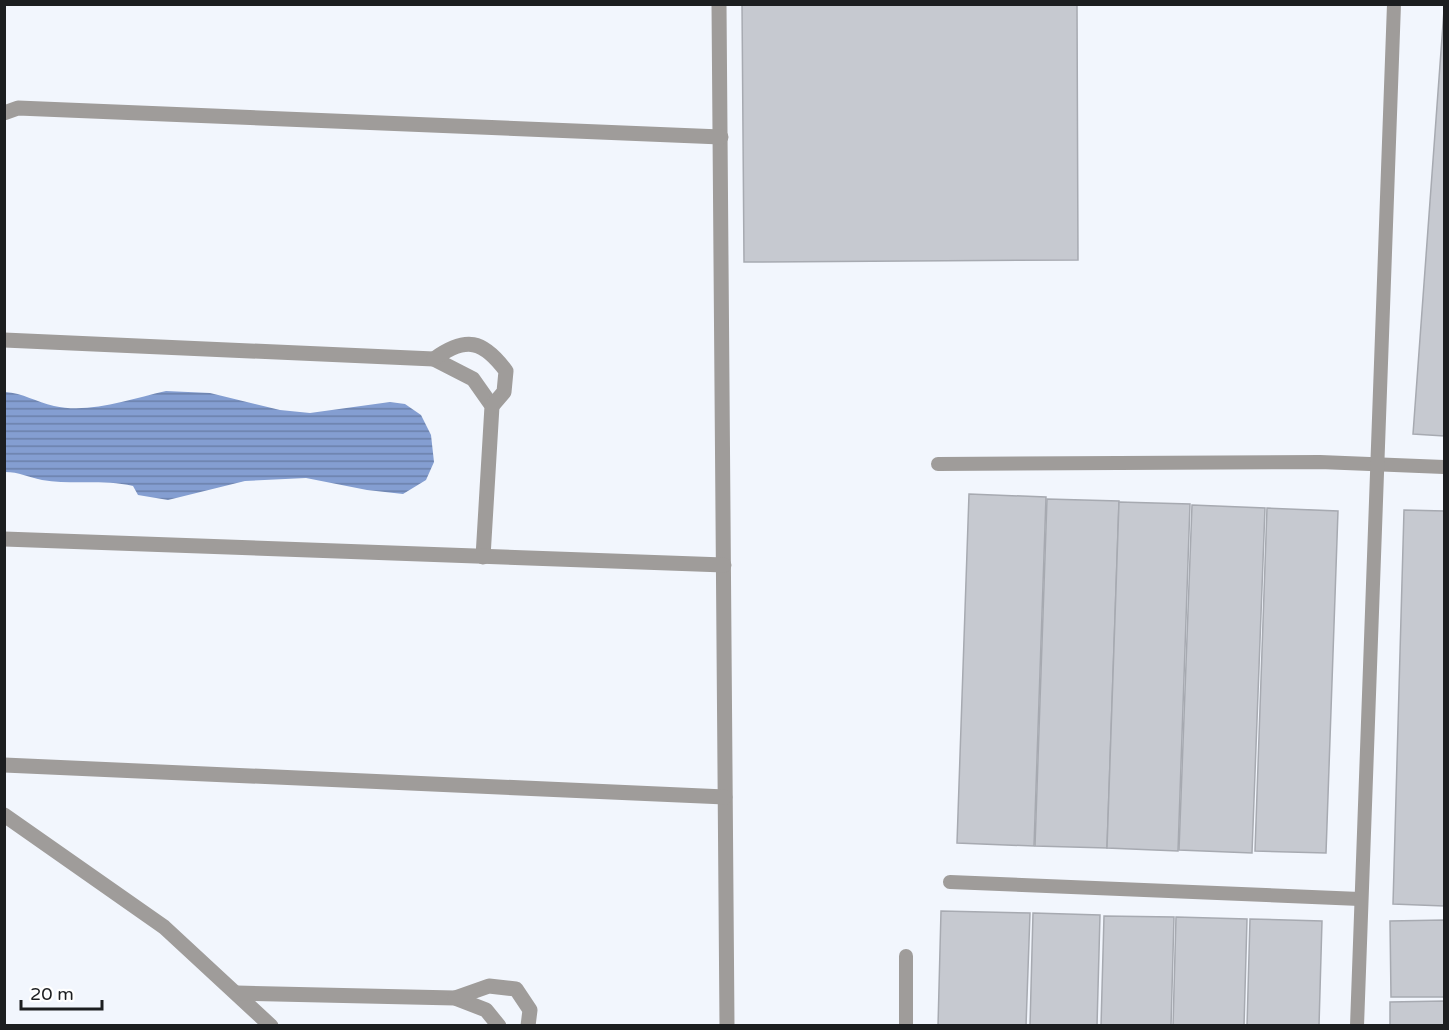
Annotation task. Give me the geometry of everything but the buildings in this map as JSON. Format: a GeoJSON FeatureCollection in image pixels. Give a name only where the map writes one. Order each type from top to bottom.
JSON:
{"type":"FeatureCollection","features":[{"type":"Feature","properties":{"kind":"street"},"geometry":{"type":"LineString","coordinates":[[720,4],[727,1026]]}},
{"type":"Feature","properties":{"kind":"street"},"geometry":{"type":"LineString","coordinates":[[4,113],[18,108],[721,137]]}},
{"type":"Feature","properties":{"kind":"street"},"geometry":{"type":"LineString","coordinates":[[4,340],[434,359],[473,379],[492,406]]}},
{"type":"Feature","properties":{"kind":"street"},"geometry":{"type":"LineString","coordinates":[[434,359],[452,346],[473,344],[492,352],[506,371],[504,392],[492,406],[483,556]]}},
{"type":"Feature","properties":{"kind":"street"},"geometry":{"type":"LineString","coordinates":[[4,539],[724,566]]}},
{"type":"Feature","properties":{"kind":"street"},"geometry":{"type":"LineString","coordinates":[[4,765],[725,797]]}},
{"type":"Feature","properties":{"kind":"street"},"geometry":{"type":"LineString","coordinates":[[4,815],[164,927],[271,1026]]}},
{"type":"Feature","properties":{"kind":"street"},"geometry":{"type":"LineString","coordinates":[[455,998],[489,986],[516,989],[530,1010],[528,1026]]}},
{"type":"Feature","properties":{"kind":"street"},"geometry":{"type":"LineString","coordinates":[[237,993],[455,998],[486,1010],[499,1026]]}},
{"type":"Feature","properties":{"kind":"lane"},"geometry":{"type":"LineString","coordinates":[[1357,1026],[1394,4]]}},
{"type":"Feature","properties":{"kind":"lane"},"geometry":{"type":"LineString","coordinates":[[938,464],[1379,464],[1444,467]]}},
{"type":"Feature","properties":{"kind":"lane"},"geometry":{"type":"LineString","coordinates":[[950,882],[1360,899]]}},
{"type":"Feature","properties":{"kind":"lane"},"geometry":{"type":"LineString","coordinates":[[906,956],[906,1026]]}},
{"type":"Feature","properties":{"kind":"water"},"geometry":{"type":"Polygon","coordinates":[[[166,391],[210,393],[280,410],[310,413],[390,402],[405,404],[421,415],[431,435],[434,462],[426,480],[403,494],[367,490],[306,478],[245,481],[168,500],[138,495],[133,486],[122,484],[42,480],[5,472],[5,392],[54,406],[82,408],[166,391]]]}}]}
